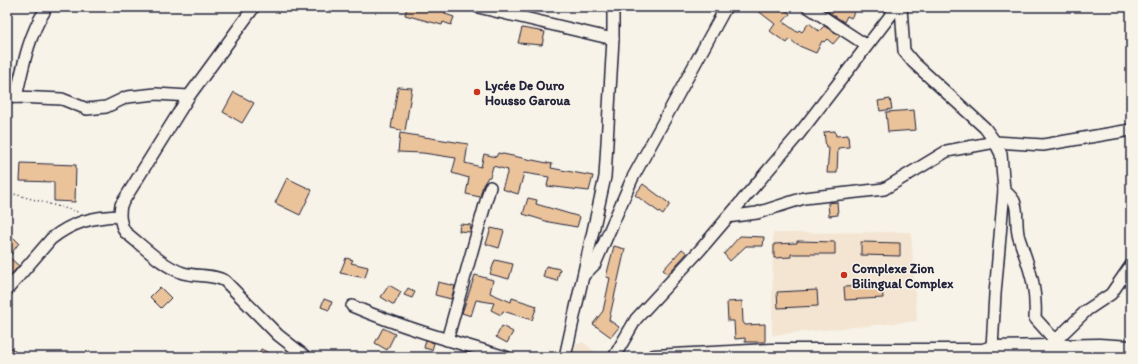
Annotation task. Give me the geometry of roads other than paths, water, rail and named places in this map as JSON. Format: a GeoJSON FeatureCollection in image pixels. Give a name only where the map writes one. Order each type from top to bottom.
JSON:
{"type":"FeatureCollection","features":[{"type":"Feature","properties":{"kind":"main road"},"geometry":{"type":"LineString","coordinates":[[654,357],[771,354],[846,355],[1061,352],[1099,346],[1131,348]]}},
{"type":"Feature","properties":{"kind":"street"},"geometry":{"type":"LineString","coordinates":[[254,7],[189,96],[121,205],[119,216],[121,225],[125,232],[172,268],[184,273],[219,278],[225,281],[278,335],[306,357]]}},
{"type":"Feature","properties":{"kind":"street"},"geometry":{"type":"LineString","coordinates":[[478,7],[613,39]]}},
{"type":"Feature","properties":{"kind":"street"},"geometry":{"type":"LineString","coordinates":[[565,357],[605,177],[613,39],[613,7]]}},
{"type":"Feature","properties":{"kind":"street"},"geometry":{"type":"LineString","coordinates":[[584,275],[595,264],[632,178],[726,7]]}},
{"type":"Feature","properties":{"kind":"street"},"geometry":{"type":"LineString","coordinates":[[808,7],[866,45]]}},
{"type":"Feature","properties":{"kind":"street"},"geometry":{"type":"LineString","coordinates":[[614,357],[636,319],[799,134],[866,45],[897,7]]}},
{"type":"Feature","properties":{"kind":"street"},"geometry":{"type":"LineString","coordinates":[[901,7],[904,51],[913,62],[985,128],[1001,154],[1004,190],[995,294],[986,352]]}},
{"type":"Feature","properties":{"kind":"street"},"geometry":{"type":"LineString","coordinates":[[44,12],[35,26],[12,97],[62,99],[88,109],[106,107],[127,97],[156,94],[189,96]]}},
{"type":"Feature","properties":{"kind":"street"},"geometry":{"type":"LineString","coordinates":[[727,217],[757,213],[804,198],[884,189],[947,151],[995,142],[1043,145],[1131,130]]}},
{"type":"Feature","properties":{"kind":"street"},"geometry":{"type":"LineString","coordinates":[[447,340],[490,187]]}},
{"type":"Feature","properties":{"kind":"street"},"geometry":{"type":"LineString","coordinates":[[1004,190],[1014,201],[1018,236],[1028,259],[1034,282],[1036,318],[1061,352]]}},
{"type":"Feature","properties":{"kind":"street"},"geometry":{"type":"LineString","coordinates":[[7,290],[55,236],[71,225],[95,217],[119,216]]}},
{"type":"Feature","properties":{"kind":"street"},"geometry":{"type":"LineString","coordinates":[[1061,352],[1056,340],[1087,310],[1111,294],[1131,265]]}},
{"type":"Feature","properties":{"kind":"street"},"geometry":{"type":"LineString","coordinates":[[352,306],[376,316],[447,340],[506,357]]}},
{"type":"Feature","properties":{"kind":"place","name":"Lycée De Ouro Housso Garoua"},"geometry":{"type":"Point","coordinates":[477,92]}},
{"type":"Feature","properties":{"kind":"place","name":"Complexe Zion Bilingual Complex"},"geometry":{"type":"Point","coordinates":[844,275]}}]}
